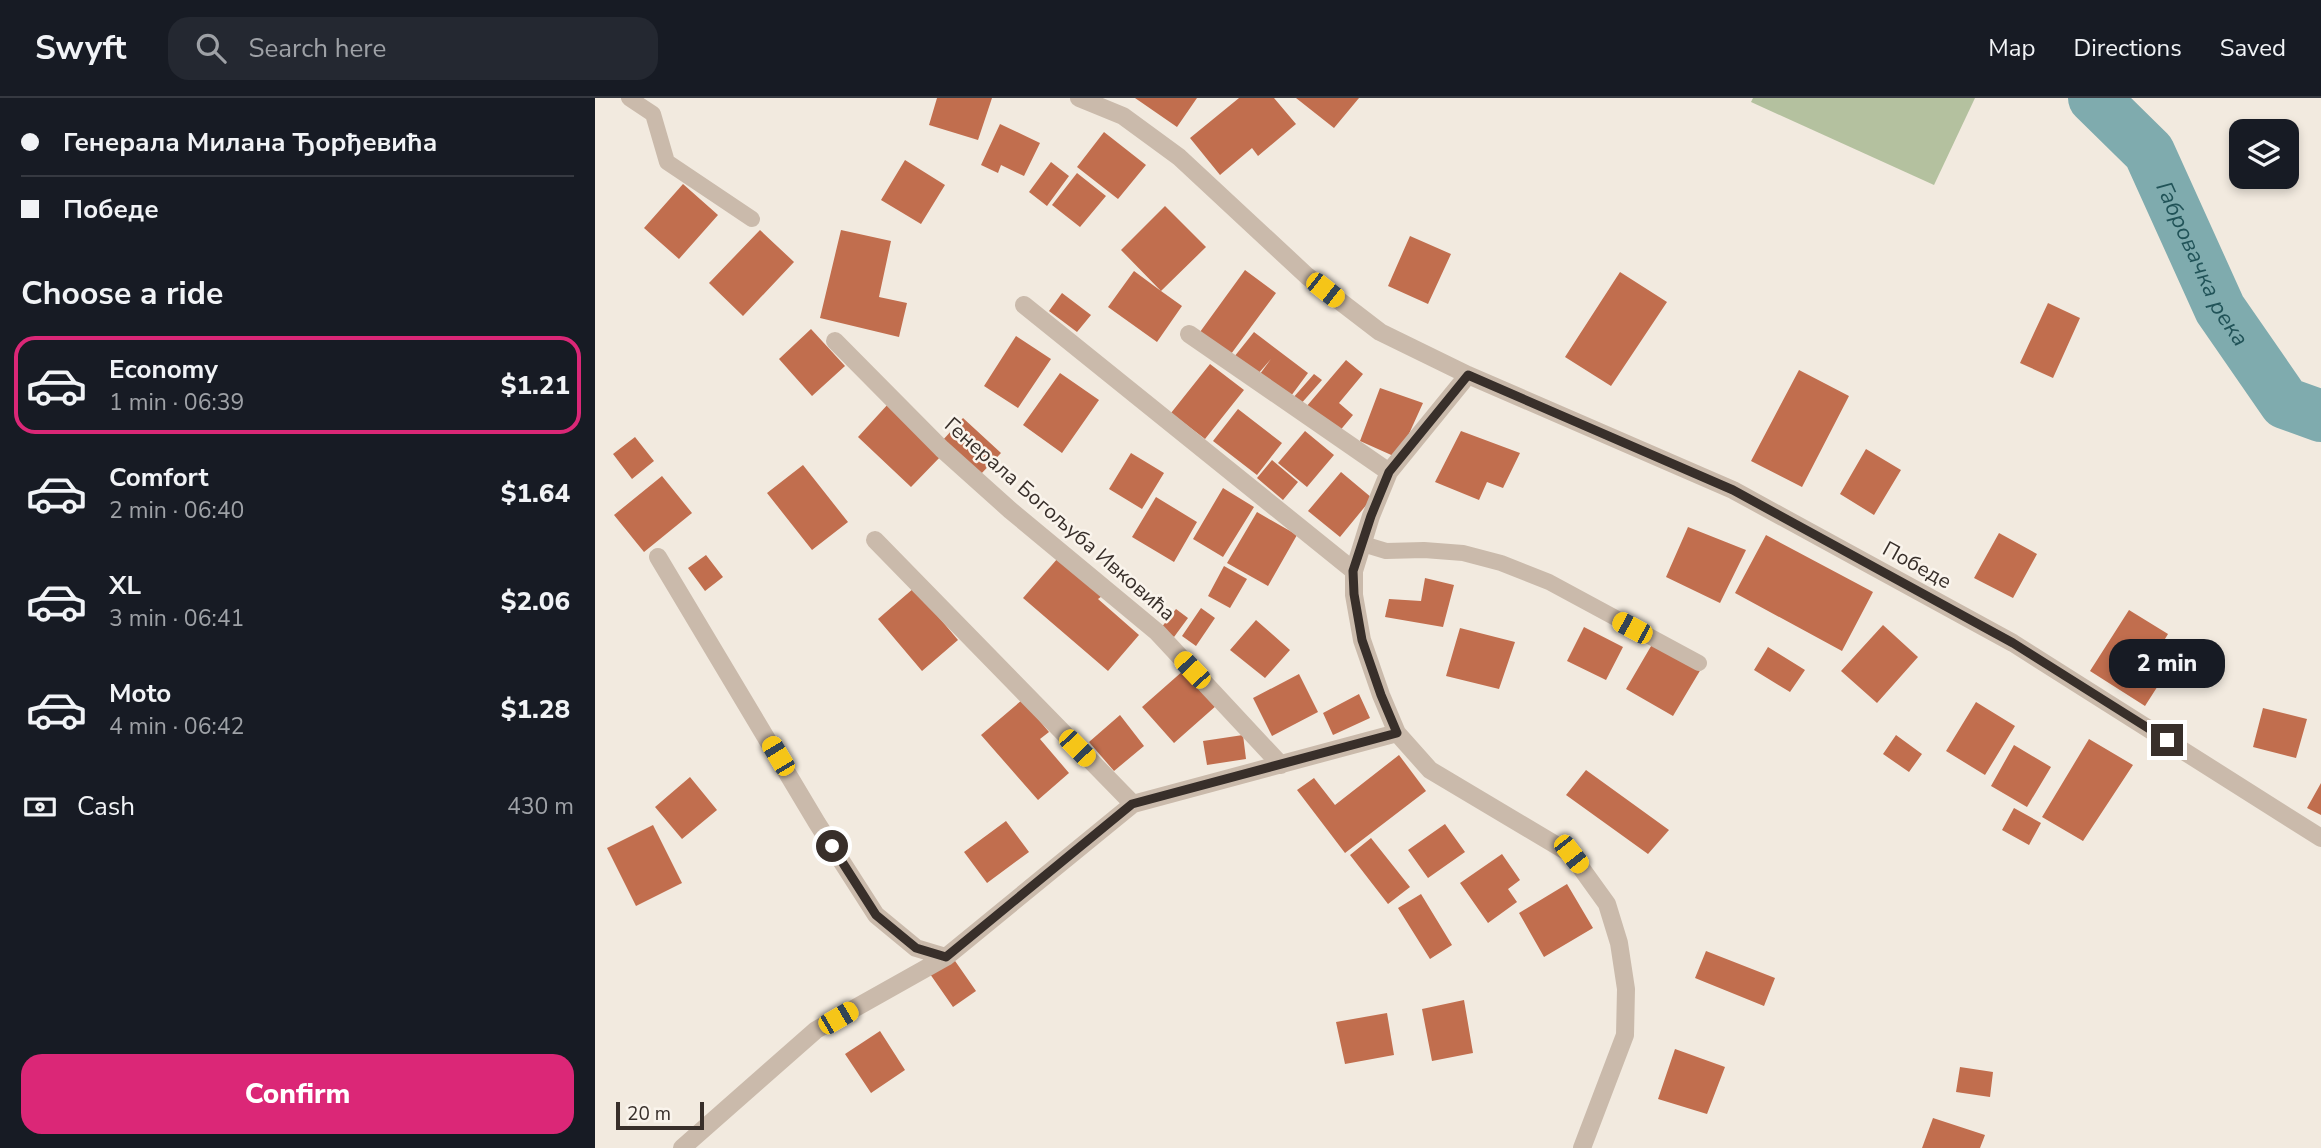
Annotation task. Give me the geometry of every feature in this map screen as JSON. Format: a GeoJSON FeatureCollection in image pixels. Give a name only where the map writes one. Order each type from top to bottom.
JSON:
{"type":"FeatureCollection","features":[{"type":"Feature","properties":{"kind":"street","name":"Победе"},"geometry":{"type":"LineString","coordinates":[[1079,98],[1123,116],[1179,157],[1307,276],[1380,332],[1468,375],[1733,490],[2013,643],[2321,838]]}},
{"type":"Feature","properties":{"kind":"street"},"geometry":{"type":"LineString","coordinates":[[1024,305],[1353,571]]}},
{"type":"Feature","properties":{"kind":"street"},"geometry":{"type":"LineString","coordinates":[[1189,334],[1389,472]]}},
{"type":"Feature","properties":{"kind":"street","name":"Генерала Богољуба Ивковића"},"geometry":{"type":"LineString","coordinates":[[835,341],[942,449],[1010,510],[1157,632],[1281,765]]}},
{"type":"Feature","properties":{"kind":"street"},"geometry":{"type":"LineString","coordinates":[[1468,375],[1389,472],[1353,571],[1354,594],[1362,640],[1397,733],[1430,770],[1571,854],[1607,904],[1619,943],[1626,989],[1625,1035],[1582,1148]]}},
{"type":"Feature","properties":{"kind":"street"},"geometry":{"type":"LineString","coordinates":[[875,540],[1132,804]]}},
{"type":"Feature","properties":{"kind":"street"},"geometry":{"type":"LineString","coordinates":[[658,557],[817,823],[876,915],[916,948],[946,957]]}},
{"type":"Feature","properties":{"kind":"street"},"geometry":{"type":"LineString","coordinates":[[683,1148],[816,1030],[946,957],[1132,804],[1397,733]]}},
{"type":"Feature","properties":{"kind":"lane"},"geometry":{"type":"LineString","coordinates":[[629,98],[653,114],[667,162],[753,219]]}},
{"type":"Feature","properties":{"kind":"lane"},"geometry":{"type":"LineString","coordinates":[[1363,544],[1386,551],[1463,553],[1501,563],[1549,582],[1699,663]]}},
{"type":"Feature","properties":{"kind":"green space"},"geometry":{"type":"Polygon","coordinates":[[[1753,98],[1975,98],[1934,185],[1751,102],[1753,98]]]}},
{"type":"Feature","properties":{"kind":"building"},"geometry":{"type":"Polygon","coordinates":[[[937,98],[992,98],[978,140],[929,125],[937,98]]]}},
{"type":"Feature","properties":{"kind":"building"},"geometry":{"type":"Polygon","coordinates":[[[1135,98],[1197,98],[1177,127],[1135,98]]]}},
{"type":"Feature","properties":{"kind":"building"},"geometry":{"type":"Polygon","coordinates":[[[1239,98],[1274,98],[1296,124],[1258,156],[1252,148],[1220,175],[1190,138],[1239,98]]]}},
{"type":"Feature","properties":{"kind":"building"},"geometry":{"type":"Polygon","coordinates":[[[1296,98],[1359,98],[1334,128],[1296,98]]]}},
{"type":"Feature","properties":{"kind":"building"},"geometry":{"type":"Polygon","coordinates":[[[1000,124],[1040,143],[1024,176],[1001,165],[998,173],[981,165],[1000,124]]]}},
{"type":"Feature","properties":{"kind":"building"},"geometry":{"type":"Polygon","coordinates":[[[1104,132],[1146,165],[1118,199],[1077,167],[1104,132]]]}},
{"type":"Feature","properties":{"kind":"building"},"geometry":{"type":"Polygon","coordinates":[[[905,160],[945,185],[921,224],[881,200],[905,160]]]}},
{"type":"Feature","properties":{"kind":"building"},"geometry":{"type":"Polygon","coordinates":[[[1051,162],[1069,176],[1047,206],[1029,192],[1051,162]]]}},
{"type":"Feature","properties":{"kind":"building"},"geometry":{"type":"Polygon","coordinates":[[[1077,173],[1106,196],[1080,227],[1052,205],[1077,173]]]}},
{"type":"Feature","properties":{"kind":"building"},"geometry":{"type":"Polygon","coordinates":[[[683,184],[718,215],[679,259],[644,228],[683,184]]]}},
{"type":"Feature","properties":{"kind":"building"},"geometry":{"type":"Polygon","coordinates":[[[1165,206],[1206,247],[1161,291],[1121,250],[1165,206]]]}},
{"type":"Feature","properties":{"kind":"building"},"geometry":{"type":"Polygon","coordinates":[[[760,230],[794,262],[743,316],[709,283],[760,230]]]}},
{"type":"Feature","properties":{"kind":"building"},"geometry":{"type":"Polygon","coordinates":[[[841,230],[891,241],[879,297],[907,303],[899,337],[820,318],[841,230]]]}},
{"type":"Feature","properties":{"kind":"building"},"geometry":{"type":"Polygon","coordinates":[[[1410,236],[1451,254],[1428,304],[1388,286],[1410,236]]]}},
{"type":"Feature","properties":{"kind":"building"},"geometry":{"type":"Polygon","coordinates":[[[1245,270],[1276,293],[1231,354],[1200,332],[1245,270]]]}},
{"type":"Feature","properties":{"kind":"building"},"geometry":{"type":"Polygon","coordinates":[[[1134,271],[1182,306],[1157,342],[1108,307],[1134,271]]]}},
{"type":"Feature","properties":{"kind":"building"},"geometry":{"type":"Polygon","coordinates":[[[1620,272],[1667,302],[1611,386],[1565,357],[1620,272]]]}},
{"type":"Feature","properties":{"kind":"building"},"geometry":{"type":"Polygon","coordinates":[[[1062,293],[1091,315],[1077,332],[1049,311],[1062,293]]]}},
{"type":"Feature","properties":{"kind":"building"},"geometry":{"type":"Polygon","coordinates":[[[2048,303],[2080,318],[2053,378],[2020,363],[2048,303]]]}},
{"type":"Feature","properties":{"kind":"building"},"geometry":{"type":"Polygon","coordinates":[[[811,329],[845,366],[812,396],[779,359],[811,329]]]}},
{"type":"Feature","properties":{"kind":"building"},"geometry":{"type":"Polygon","coordinates":[[[1254,332],[1308,373],[1288,400],[1257,378],[1271,359],[1257,375],[1234,357],[1254,332]]]}},
{"type":"Feature","properties":{"kind":"building"},"geometry":{"type":"Polygon","coordinates":[[[1016,336],[1051,359],[1018,408],[984,386],[1016,336]]]}},
{"type":"Feature","properties":{"kind":"building"},"geometry":{"type":"Polygon","coordinates":[[[1346,360],[1363,374],[1339,403],[1353,415],[1338,433],[1306,407],[1346,360]]]}},
{"type":"Feature","properties":{"kind":"building"},"geometry":{"type":"Polygon","coordinates":[[[1210,364],[1244,390],[1205,439],[1171,413],[1210,364]]]}},
{"type":"Feature","properties":{"kind":"building"},"geometry":{"type":"Polygon","coordinates":[[[1799,370],[1849,396],[1802,487],[1751,461],[1799,370]]]}},
{"type":"Feature","properties":{"kind":"building"},"geometry":{"type":"Polygon","coordinates":[[[1060,373],[1099,400],[1062,453],[1023,425],[1060,373]]]}},
{"type":"Feature","properties":{"kind":"building"},"geometry":{"type":"Polygon","coordinates":[[[1314,374],[1322,380],[1299,406],[1292,399],[1314,374]]]}},
{"type":"Feature","properties":{"kind":"building"},"geometry":{"type":"Polygon","coordinates":[[[1380,388],[1423,403],[1398,458],[1360,441],[1380,388]]]}},
{"type":"Feature","properties":{"kind":"building"},"geometry":{"type":"Polygon","coordinates":[[[889,403],[943,454],[911,487],[858,437],[889,403]]]}},
{"type":"Feature","properties":{"kind":"building"},"geometry":{"type":"Polygon","coordinates":[[[1238,409],[1282,443],[1257,475],[1213,441],[1238,409]]]}},
{"type":"Feature","properties":{"kind":"building"},"geometry":{"type":"Polygon","coordinates":[[[963,418],[1001,453],[979,476],[942,441],[963,418]]]}},
{"type":"Feature","properties":{"kind":"building"},"geometry":{"type":"Polygon","coordinates":[[[1305,431],[1334,455],[1307,487],[1278,463],[1305,431]]]}},
{"type":"Feature","properties":{"kind":"building"},"geometry":{"type":"Polygon","coordinates":[[[1461,431],[1520,453],[1503,488],[1487,482],[1479,500],[1435,482],[1461,431]]]}},
{"type":"Feature","properties":{"kind":"building"},"geometry":{"type":"Polygon","coordinates":[[[635,437],[654,461],[632,479],[613,454],[635,437]]]}},
{"type":"Feature","properties":{"kind":"building"},"geometry":{"type":"Polygon","coordinates":[[[1866,449],[1901,470],[1874,515],[1840,494],[1866,449]]]}},
{"type":"Feature","properties":{"kind":"building"},"geometry":{"type":"Polygon","coordinates":[[[1131,453],[1164,473],[1142,509],[1109,489],[1131,453]]]}},
{"type":"Feature","properties":{"kind":"building"},"geometry":{"type":"Polygon","coordinates":[[[1272,460],[1298,482],[1283,500],[1257,478],[1272,460]]]}},
{"type":"Feature","properties":{"kind":"building"},"geometry":{"type":"Polygon","coordinates":[[[803,465],[848,522],[812,550],[767,493],[803,465]]]}},
{"type":"Feature","properties":{"kind":"building"},"geometry":{"type":"Polygon","coordinates":[[[1341,472],[1372,498],[1340,537],[1308,511],[1341,472]]]}},
{"type":"Feature","properties":{"kind":"building"},"geometry":{"type":"Polygon","coordinates":[[[662,476],[692,513],[644,552],[614,515],[662,476]]]}},
{"type":"Feature","properties":{"kind":"building"},"geometry":{"type":"Polygon","coordinates":[[[1223,488],[1254,507],[1223,557],[1193,539],[1223,488]]]}},
{"type":"Feature","properties":{"kind":"building"},"geometry":{"type":"Polygon","coordinates":[[[1156,497],[1197,522],[1174,562],[1132,537],[1156,497]]]}},
{"type":"Feature","properties":{"kind":"building"},"geometry":{"type":"Polygon","coordinates":[[[1257,512],[1297,535],[1268,586],[1227,563],[1257,512]]]}},
{"type":"Feature","properties":{"kind":"building"},"geometry":{"type":"Polygon","coordinates":[[[1688,527],[1746,550],[1720,603],[1666,577],[1688,527]]]}},
{"type":"Feature","properties":{"kind":"building"},"geometry":{"type":"Polygon","coordinates":[[[1999,533],[2037,554],[2013,598],[1974,578],[1999,533]]]}},
{"type":"Feature","properties":{"kind":"building"},"geometry":{"type":"Polygon","coordinates":[[[1766,535],[1873,592],[1842,651],[1735,593],[1766,535]]]}},
{"type":"Feature","properties":{"kind":"building"},"geometry":{"type":"Polygon","coordinates":[[[706,555],[723,577],[705,591],[688,568],[706,555]]]}},
{"type":"Feature","properties":{"kind":"building"},"geometry":{"type":"Polygon","coordinates":[[[1058,558],[1102,596],[1098,599],[1139,635],[1108,671],[1023,598],[1058,558]]]}},
{"type":"Feature","properties":{"kind":"building"},"geometry":{"type":"Polygon","coordinates":[[[1224,566],[1247,579],[1230,608],[1208,596],[1224,566]]]}},
{"type":"Feature","properties":{"kind":"building"},"geometry":{"type":"Polygon","coordinates":[[[1425,578],[1454,585],[1443,627],[1385,617],[1389,599],[1421,601],[1425,578]]]}},
{"type":"Feature","properties":{"kind":"building"},"geometry":{"type":"Polygon","coordinates":[[[914,588],[958,640],[922,671],[878,619],[914,588]]]}},
{"type":"Feature","properties":{"kind":"building"},"geometry":{"type":"Polygon","coordinates":[[[1201,608],[1215,618],[1196,646],[1182,636],[1201,608]]]}},
{"type":"Feature","properties":{"kind":"building"},"geometry":{"type":"Polygon","coordinates":[[[1176,609],[1188,618],[1174,637],[1161,628],[1176,609]]]}},
{"type":"Feature","properties":{"kind":"building"},"geometry":{"type":"Polygon","coordinates":[[[2129,610],[2168,634],[2154,657],[2170,667],[2145,706],[2090,671],[2129,610]]]}},
{"type":"Feature","properties":{"kind":"building"},"geometry":{"type":"Polygon","coordinates":[[[1256,620],[1290,650],[1265,678],[1230,650],[1256,620]]]}},
{"type":"Feature","properties":{"kind":"building"},"geometry":{"type":"Polygon","coordinates":[[[1883,625],[1918,657],[1877,703],[1841,671],[1883,625]]]}},
{"type":"Feature","properties":{"kind":"building"},"geometry":{"type":"Polygon","coordinates":[[[1584,627],[1623,647],[1606,680],[1567,661],[1584,627]]]}},
{"type":"Feature","properties":{"kind":"building"},"geometry":{"type":"Polygon","coordinates":[[[1460,628],[1515,642],[1499,689],[1446,676],[1460,628]]]}},
{"type":"Feature","properties":{"kind":"building"},"geometry":{"type":"Polygon","coordinates":[[[1654,641],[1701,669],[1673,716],[1626,689],[1654,641]]]}},
{"type":"Feature","properties":{"kind":"building"},"geometry":{"type":"Polygon","coordinates":[[[1768,647],[1805,670],[1790,692],[1754,670],[1768,647]]]}},
{"type":"Feature","properties":{"kind":"building"},"geometry":{"type":"Polygon","coordinates":[[[1184,670],[1217,705],[1174,743],[1142,707],[1184,670]]]}},
{"type":"Feature","properties":{"kind":"building"},"geometry":{"type":"Polygon","coordinates":[[[1299,674],[1318,712],[1272,736],[1253,698],[1299,674]]]}},
{"type":"Feature","properties":{"kind":"building"},"geometry":{"type":"Polygon","coordinates":[[[1359,694],[1370,718],[1333,735],[1323,713],[1359,694]]]}},
{"type":"Feature","properties":{"kind":"building"},"geometry":{"type":"Polygon","coordinates":[[[1022,700],[1049,732],[1040,739],[1069,773],[1038,800],[981,735],[1022,700]]]}},
{"type":"Feature","properties":{"kind":"building"},"geometry":{"type":"Polygon","coordinates":[[[1976,702],[2015,726],[1985,775],[1946,751],[1976,702]]]}},
{"type":"Feature","properties":{"kind":"building"},"geometry":{"type":"Polygon","coordinates":[[[2263,708],[2307,719],[2296,758],[2253,747],[2263,708]]]}},
{"type":"Feature","properties":{"kind":"building"},"geometry":{"type":"Polygon","coordinates":[[[1120,715],[1144,746],[1114,771],[1089,742],[1120,715]]]}},
{"type":"Feature","properties":{"kind":"building"},"geometry":{"type":"Polygon","coordinates":[[[1243,735],[1246,759],[1207,765],[1203,741],[1243,735]]]}},
{"type":"Feature","properties":{"kind":"building"},"geometry":{"type":"Polygon","coordinates":[[[1896,735],[1922,754],[1909,772],[1883,754],[1896,735]]]}},
{"type":"Feature","properties":{"kind":"building"},"geometry":{"type":"Polygon","coordinates":[[[2089,739],[2133,765],[2083,841],[2042,817],[2089,739]]]}},
{"type":"Feature","properties":{"kind":"building"},"geometry":{"type":"Polygon","coordinates":[[[2014,745],[2051,767],[2027,807],[1991,786],[2014,745]]]}},
{"type":"Feature","properties":{"kind":"building"},"geometry":{"type":"Polygon","coordinates":[[[1399,755],[1426,791],[1345,853],[1297,790],[1314,778],[1335,805],[1399,755]]]}},
{"type":"Feature","properties":{"kind":"building"},"geometry":{"type":"Polygon","coordinates":[[[1586,770],[1669,830],[1648,854],[1566,795],[1586,770]]]}},
{"type":"Feature","properties":{"kind":"building"},"geometry":{"type":"Polygon","coordinates":[[[690,777],[717,810],[682,839],[655,807],[690,777]]]}},
{"type":"Feature","properties":{"kind":"building"},"geometry":{"type":"Polygon","coordinates":[[[2321,783],[2321,815],[2307,808],[2321,783]]]}},
{"type":"Feature","properties":{"kind":"building"},"geometry":{"type":"Polygon","coordinates":[[[2014,808],[2041,823],[2029,845],[2002,830],[2014,808]]]}},
{"type":"Feature","properties":{"kind":"building"},"geometry":{"type":"Polygon","coordinates":[[[1006,821],[1029,852],[987,883],[964,852],[1006,821]]]}},
{"type":"Feature","properties":{"kind":"building"},"geometry":{"type":"Polygon","coordinates":[[[1445,824],[1465,852],[1428,878],[1408,850],[1445,824]]]}},
{"type":"Feature","properties":{"kind":"building"},"geometry":{"type":"Polygon","coordinates":[[[653,825],[682,883],[636,906],[607,848],[653,825]]]}},
{"type":"Feature","properties":{"kind":"building"},"geometry":{"type":"Polygon","coordinates":[[[1371,838],[1410,887],[1388,904],[1350,855],[1371,838]]]}},
{"type":"Feature","properties":{"kind":"building"},"geometry":{"type":"Polygon","coordinates":[[[1502,854],[1520,880],[1508,889],[1517,902],[1488,923],[1460,883],[1502,854]]]}},
{"type":"Feature","properties":{"kind":"building"},"geometry":{"type":"Polygon","coordinates":[[[1567,884],[1593,928],[1544,957],[1519,913],[1567,884]]]}},
{"type":"Feature","properties":{"kind":"building"},"geometry":{"type":"Polygon","coordinates":[[[1421,894],[1452,945],[1430,959],[1398,908],[1421,894]]]}},
{"type":"Feature","properties":{"kind":"building"},"geometry":{"type":"Polygon","coordinates":[[[1706,951],[1775,978],[1764,1006],[1695,978],[1706,951]]]}},
{"type":"Feature","properties":{"kind":"building"},"geometry":{"type":"Polygon","coordinates":[[[953,958],[976,991],[953,1007],[930,974],[953,958]]]}},
{"type":"Feature","properties":{"kind":"building"},"geometry":{"type":"Polygon","coordinates":[[[1464,1000],[1473,1053],[1432,1061],[1422,1009],[1464,1000]]]}},
{"type":"Feature","properties":{"kind":"building"},"geometry":{"type":"Polygon","coordinates":[[[1387,1013],[1394,1055],[1345,1064],[1336,1022],[1387,1013]]]}},
{"type":"Feature","properties":{"kind":"building"},"geometry":{"type":"Polygon","coordinates":[[[880,1031],[905,1070],[871,1093],[845,1054],[880,1031]]]}},
{"type":"Feature","properties":{"kind":"building"},"geometry":{"type":"Polygon","coordinates":[[[1675,1049],[1725,1067],[1707,1114],[1658,1099],[1675,1049]]]}},
{"type":"Feature","properties":{"kind":"building"},"geometry":{"type":"Polygon","coordinates":[[[1960,1067],[1993,1072],[1990,1097],[1956,1092],[1960,1067]]]}},
{"type":"Feature","properties":{"kind":"building"},"geometry":{"type":"Polygon","coordinates":[[[1933,1118],[1985,1135],[1980,1148],[1922,1148],[1933,1118]]]}},
{"type":"Feature","properties":{"kind":"waterway","name":"Габровачка река"},"geometry":{"type":"LineString","coordinates":[[2094,98],[2149,152],[2220,309],[2285,403],[2321,416]]}},
{"type":"Feature","properties":{"kind":"route"},"geometry":{"type":"LineString","coordinates":[[832,846],[876,915],[916,948],[946,957],[1132,804],[1397,733],[1362,640],[1353,571],[1389,472],[1468,375],[1733,490],[2013,643],[2167,740]]}}]}
